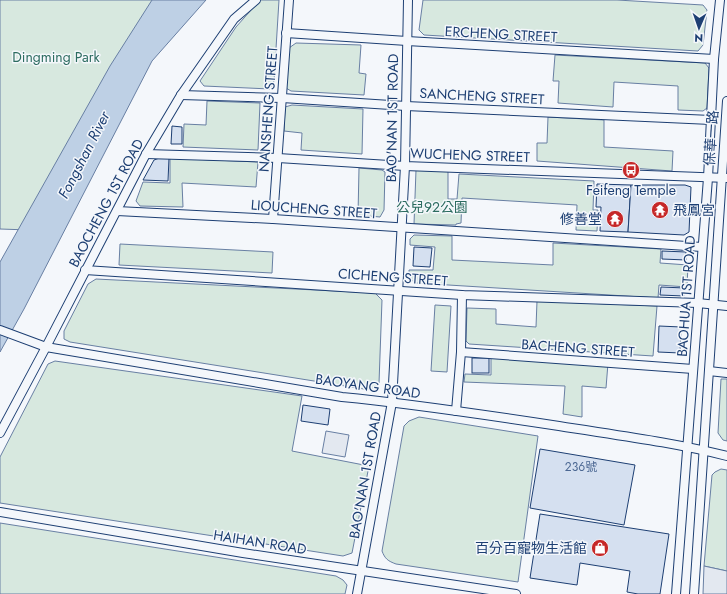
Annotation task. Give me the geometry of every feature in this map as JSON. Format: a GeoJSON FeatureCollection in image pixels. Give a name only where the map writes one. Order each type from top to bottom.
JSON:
{"type":"FeatureCollection","features":[{"type":"Feature","properties":{"kind":"street","name":"BAOCHENG 1ST ROAD"},"geometry":{"type":"LineString","coordinates":[[0,433],[146,154],[181,96],[234,19],[256,0]]}},
{"type":"Feature","properties":{"kind":"street","name":"NANSHENG STREET"},"geometry":{"type":"LineString","coordinates":[[273,219],[289,0]]}},
{"type":"Feature","properties":{"kind":"street","name":"BAO'NAN 1ST ROAD"},"geometry":{"type":"LineString","coordinates":[[357,594],[392,402],[404,166],[408,0]]}},
{"type":"Feature","properties":{"kind":"street","name":"BAOHUA 1ST ROAD"},"geometry":{"type":"LineString","coordinates":[[676,594],[708,178],[714,59],[720,0]]}},
{"type":"Feature","properties":{"kind":"street","name":"ERCHENG STREET"},"geometry":{"type":"LineString","coordinates":[[286,33],[714,59]]}},
{"type":"Feature","properties":{"kind":"street","name":"SANCHENG STREET"},"geometry":{"type":"LineString","coordinates":[[181,96],[282,98],[406,106],[711,120]]}},
{"type":"Feature","properties":{"kind":"street","name":"保華一路"},"geometry":{"type":"LineString","coordinates":[[724,178],[727,101]]}},
{"type":"Feature","properties":{"kind":"street","name":"WUCHENG STREET"},"geometry":{"type":"LineString","coordinates":[[146,154],[278,158],[404,166],[724,178]]}},
{"type":"Feature","properties":{"kind":"street","name":"BAOHUA 1ST ROAD"},"geometry":{"type":"LineString","coordinates":[[694,594],[718,236],[724,178]]}},
{"type":"Feature","properties":{"kind":"street","name":"LIOUCHENG STREET"},"geometry":{"type":"LineString","coordinates":[[117,211],[273,219],[702,247]]}},
{"type":"Feature","properties":{"kind":"street"},"geometry":{"type":"LineString","coordinates":[[718,236],[727,238]]}},
{"type":"Feature","properties":{"kind":"street","name":"CICHENG STREET"},"geometry":{"type":"LineString","coordinates":[[86,270],[462,295],[698,303],[727,306]]}},
{"type":"Feature","properties":{"kind":"street"},"geometry":{"type":"LineString","coordinates":[[456,411],[461,352],[462,295]]}},
{"type":"Feature","properties":{"kind":"street","name":"BAOYANG ROAD"},"geometry":{"type":"LineString","coordinates":[[0,330],[46,347],[342,397],[456,411],[688,446],[727,456]]}},
{"type":"Feature","properties":{"kind":"street","name":"BACHENG STREET"},"geometry":{"type":"LineString","coordinates":[[461,352],[693,369]]}},
{"type":"Feature","properties":{"kind":"street"},"geometry":{"type":"LineString","coordinates":[[709,371],[727,373]]}},
{"type":"Feature","properties":{"kind":"street","name":"HAIHAN ROAD"},"geometry":{"type":"LineString","coordinates":[[0,512],[361,571],[516,594]]}},
{"type":"Feature","properties":{"kind":"green space","name":"Dingming Park"},"geometry":{"type":"Polygon","coordinates":[[[0,0],[165,0],[29,230],[0,229],[0,0]]]}},
{"type":"Feature","properties":{"kind":"green space"},"geometry":{"type":"Polygon","coordinates":[[[260,0],[279,0],[274,81],[270,89],[204,86],[200,81],[236,27],[260,0]]]}},
{"type":"Feature","properties":{"kind":"green space"},"geometry":{"type":"Polygon","coordinates":[[[423,0],[617,0],[703,5],[707,10],[703,45],[698,51],[424,35],[419,30],[423,0]]]}},
{"type":"Feature","properties":{"kind":"green space"},"geometry":{"type":"Polygon","coordinates":[[[296,43],[361,45],[359,73],[366,74],[364,95],[291,91],[286,88],[289,48],[296,43]]]}},
{"type":"Feature","properties":{"kind":"green space"},"geometry":{"type":"Polygon","coordinates":[[[555,55],[705,63],[709,68],[707,108],[703,111],[678,110],[678,86],[614,82],[613,107],[558,103],[559,81],[553,81],[555,55]]]}},
{"type":"Feature","properties":{"kind":"green space"},"geometry":{"type":"Polygon","coordinates":[[[207,101],[260,103],[258,150],[183,147],[184,124],[206,125],[207,101]]]}},
{"type":"Feature","properties":{"kind":"green space"},"geometry":{"type":"Polygon","coordinates":[[[292,105],[363,109],[362,154],[301,150],[302,133],[284,131],[285,107],[292,105]]]}},
{"type":"Feature","properties":{"kind":"green space"},"geometry":{"type":"Polygon","coordinates":[[[548,117],[604,120],[604,147],[673,151],[672,171],[537,161],[537,143],[547,143],[548,117]]]}},
{"type":"Feature","properties":{"kind":"green space"},"geometry":{"type":"Polygon","coordinates":[[[170,158],[258,162],[256,187],[182,183],[183,207],[140,206],[136,201],[143,182],[170,183],[170,158]]]}},
{"type":"Feature","properties":{"kind":"green space"},"geometry":{"type":"Polygon","coordinates":[[[359,168],[382,170],[385,172],[384,210],[380,217],[358,215],[359,168]]]}},
{"type":"Feature","properties":{"kind":"green space","name":"公兒92公園"},"geometry":{"type":"Polygon","coordinates":[[[416,170],[448,171],[448,199],[457,199],[459,174],[594,181],[593,210],[598,210],[597,231],[576,230],[577,205],[462,198],[461,223],[456,225],[414,224],[416,170]]]}},
{"type":"Feature","properties":{"kind":"green space"},"geometry":{"type":"Polygon","coordinates":[[[414,235],[452,236],[452,260],[553,265],[553,243],[661,249],[660,263],[688,265],[687,287],[659,285],[658,298],[416,283],[410,278],[409,270],[433,270],[435,247],[410,245],[410,239],[414,235]]]}},
{"type":"Feature","properties":{"kind":"green space"},"geometry":{"type":"Polygon","coordinates":[[[120,244],[273,252],[272,273],[119,265],[120,244]]]}},
{"type":"Feature","properties":{"kind":"green space"},"geometry":{"type":"Polygon","coordinates":[[[96,279],[375,293],[382,300],[379,383],[373,389],[364,389],[70,342],[64,339],[64,331],[88,284],[96,279]]]}},
{"type":"Feature","properties":{"kind":"green space"},"geometry":{"type":"Polygon","coordinates":[[[537,301],[657,306],[653,356],[469,344],[466,341],[467,308],[496,309],[496,324],[536,327],[537,301]]]}},
{"type":"Feature","properties":{"kind":"green space"},"geometry":{"type":"Polygon","coordinates":[[[435,305],[451,306],[447,372],[431,371],[435,305]]]}},
{"type":"Feature","properties":{"kind":"green space"},"geometry":{"type":"Polygon","coordinates":[[[491,356],[608,363],[606,388],[582,386],[582,417],[563,414],[565,386],[464,382],[465,374],[491,375],[491,356]]]}},
{"type":"Feature","properties":{"kind":"green space"},"geometry":{"type":"Polygon","coordinates":[[[55,361],[302,396],[292,451],[369,466],[352,553],[343,556],[0,503],[0,457],[48,364],[55,361]]]}},
{"type":"Feature","properties":{"kind":"green space"},"geometry":{"type":"Polygon","coordinates":[[[721,379],[727,379],[727,441],[723,440],[718,433],[721,379]]]}},
{"type":"Feature","properties":{"kind":"green space"},"geometry":{"type":"Polygon","coordinates":[[[419,417],[538,436],[518,582],[396,564],[389,561],[384,556],[382,551],[404,426],[409,421],[419,417]]]}},
{"type":"Feature","properties":{"kind":"green space"},"geometry":{"type":"Polygon","coordinates":[[[721,469],[727,470],[727,571],[704,566],[712,475],[721,469]]]}},
{"type":"Feature","properties":{"kind":"green space"},"geometry":{"type":"Polygon","coordinates":[[[0,523],[336,576],[343,580],[347,585],[345,594],[0,594],[0,523]]]}},
{"type":"Feature","properties":{"kind":"shaded area"},"geometry":{"type":"Polygon","coordinates":[[[326,431],[349,435],[345,457],[322,453],[326,431]]]}},
{"type":"Feature","properties":{"kind":"shaded area"},"geometry":{"type":"Polygon","coordinates":[[[704,566],[727,571],[727,594],[703,594],[704,566]]]}},
{"type":"Feature","properties":{"kind":"water","name":"Fongshan River"},"geometry":{"type":"Polygon","coordinates":[[[152,0],[206,0],[152,61],[24,309],[0,352],[0,262],[110,66],[152,0]]]}},
{"type":"Feature","properties":{"kind":"building"},"geometry":{"type":"Polygon","coordinates":[[[172,126],[182,127],[182,144],[171,144],[172,126]]]}},
{"type":"Feature","properties":{"kind":"building"},"geometry":{"type":"Polygon","coordinates":[[[162,157],[169,158],[168,181],[143,180],[154,160],[162,157]]]}},
{"type":"Feature","properties":{"kind":"building","name":"修善堂"},"geometry":{"type":"Polygon","coordinates":[[[597,184],[631,185],[628,232],[600,231],[601,207],[596,207],[597,184]]]}},
{"type":"Feature","properties":{"kind":"building","name":"飛鳳宮"},"geometry":{"type":"Polygon","coordinates":[[[631,185],[685,185],[691,187],[689,232],[684,235],[628,232],[631,185]]]}},
{"type":"Feature","properties":{"kind":"building"},"geometry":{"type":"Polygon","coordinates":[[[414,247],[432,248],[430,267],[413,266],[414,247]]]}},
{"type":"Feature","properties":{"kind":"building"},"geometry":{"type":"Polygon","coordinates":[[[662,251],[686,252],[686,260],[662,259],[662,251]]]}},
{"type":"Feature","properties":{"kind":"building"},"geometry":{"type":"Polygon","coordinates":[[[661,287],[685,288],[684,296],[660,295],[661,287]]]}},
{"type":"Feature","properties":{"kind":"building"},"geometry":{"type":"Polygon","coordinates":[[[659,326],[681,327],[680,353],[658,352],[659,326]]]}},
{"type":"Feature","properties":{"kind":"building"},"geometry":{"type":"Polygon","coordinates":[[[472,358],[489,358],[489,373],[472,373],[472,358]]]}},
{"type":"Feature","properties":{"kind":"building"},"geometry":{"type":"Polygon","coordinates":[[[303,405],[330,409],[328,425],[301,421],[303,405]]]}},
{"type":"Feature","properties":{"kind":"building"},"geometry":{"type":"Polygon","coordinates":[[[540,449],[635,465],[624,525],[530,508],[540,449]]]}},
{"type":"Feature","properties":{"kind":"building","name":"百分百寵物生活館"},"geometry":{"type":"Polygon","coordinates":[[[540,514],[669,534],[660,594],[638,594],[627,592],[630,571],[580,563],[577,585],[530,578],[540,514]]]}},
{"type":"Feature","properties":{"kind":"place","name":"Feifeng Temple"},"geometry":{"type":"Point","coordinates":[631,170]}},
{"type":"Feature","properties":{"kind":"place","name":"飛鳳宮"},"geometry":{"type":"Point","coordinates":[660,210]}},
{"type":"Feature","properties":{"kind":"place","name":"修善堂"},"geometry":{"type":"Point","coordinates":[615,219]}},
{"type":"Feature","properties":{"kind":"place","name":"百分百寵物生活館"},"geometry":{"type":"Point","coordinates":[600,548]}}]}
